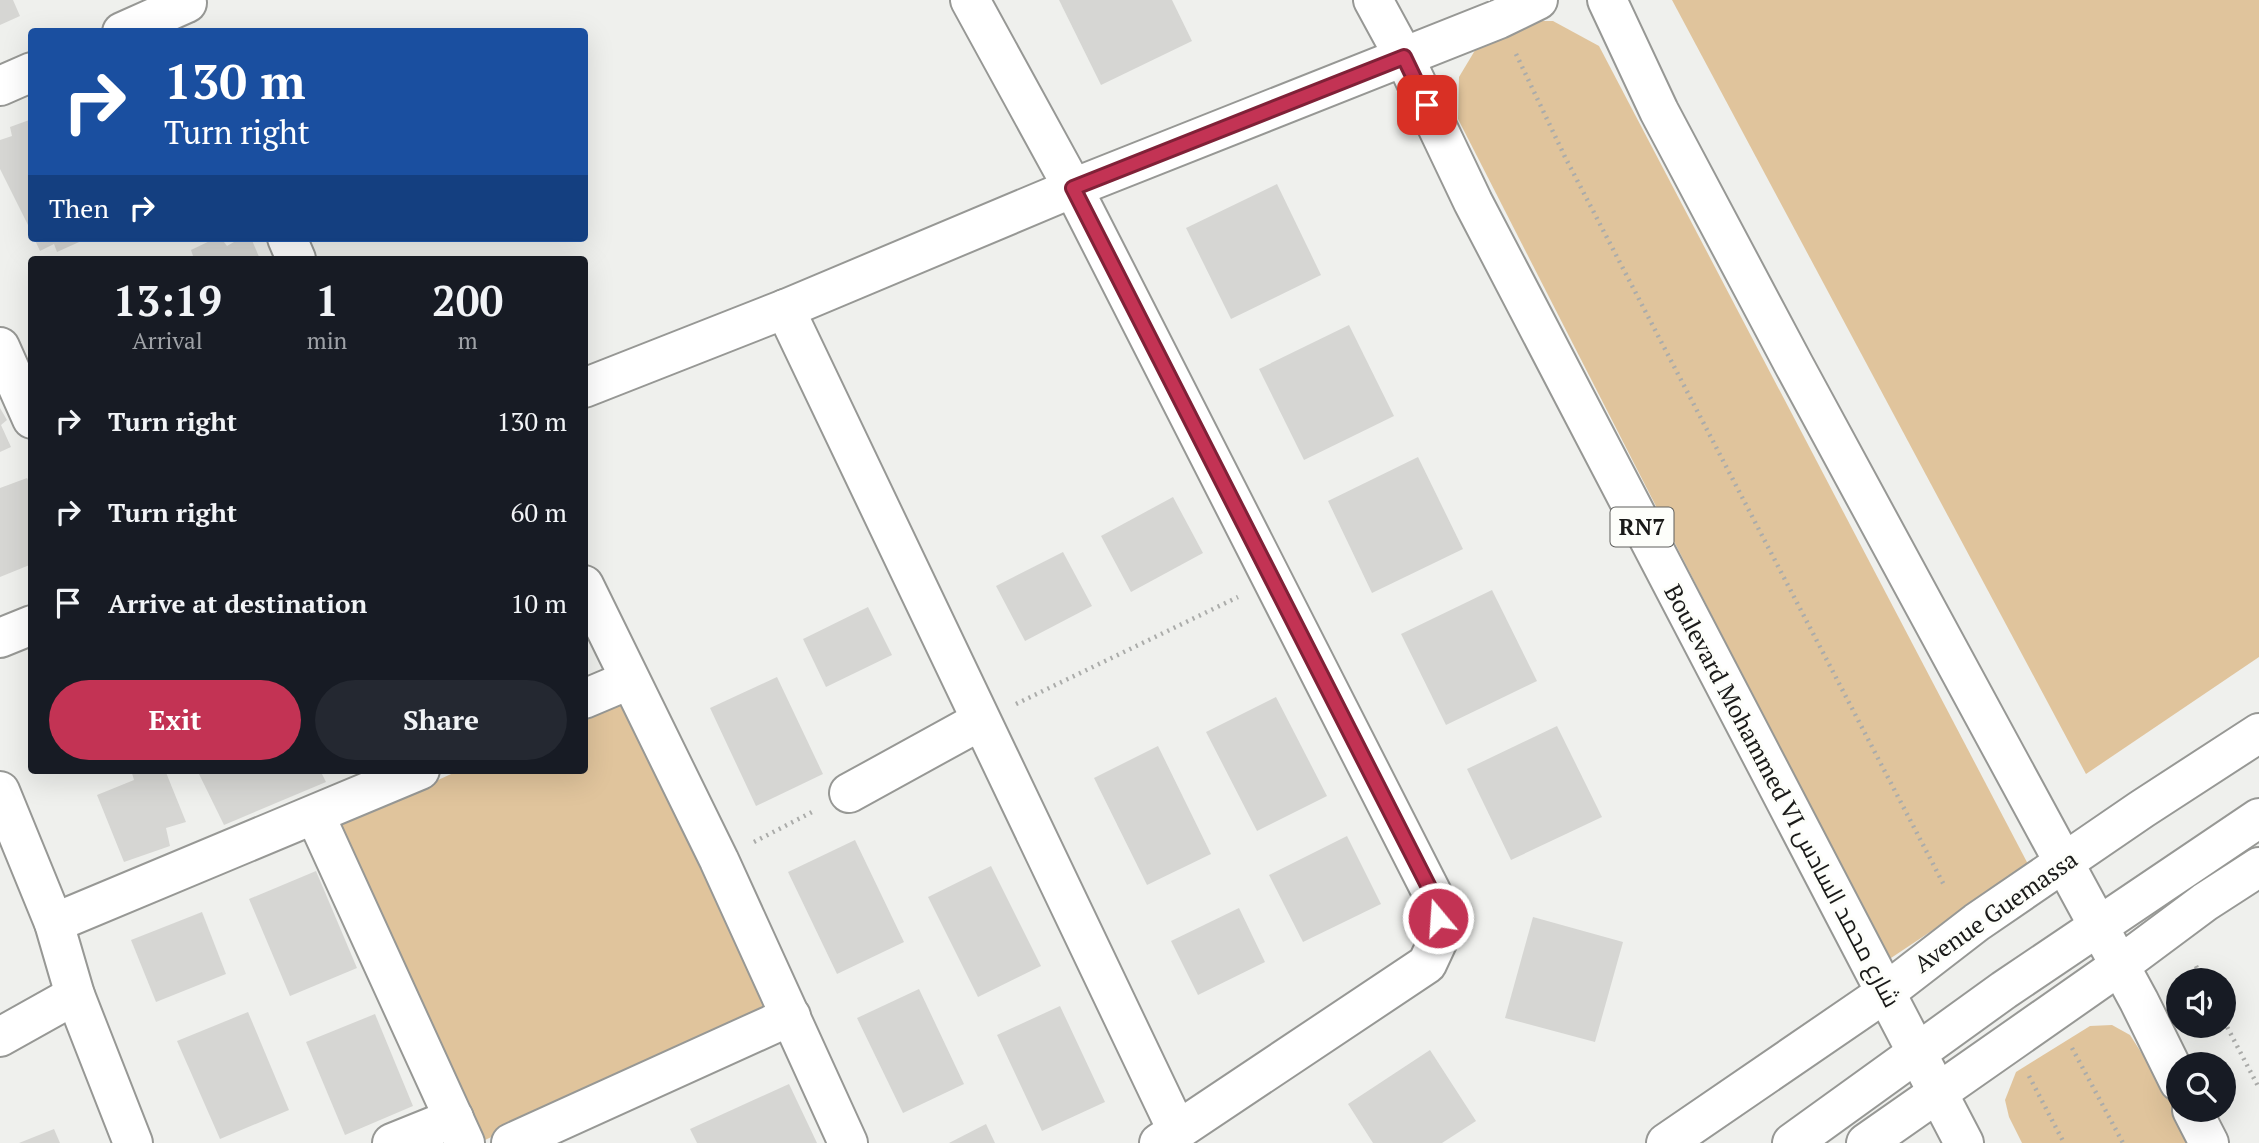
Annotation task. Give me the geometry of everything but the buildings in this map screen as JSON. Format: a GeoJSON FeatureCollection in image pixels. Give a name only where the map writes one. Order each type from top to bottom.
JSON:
{"type":"FeatureCollection","features":[{"type":"Feature","properties":{"kind":"street"},"geometry":{"type":"LineString","coordinates":[[785,309],[980,721],[1168,1137],[1427,964],[1441,934],[1436,901],[1073,188],[970,0]]}},
{"type":"Feature","properties":{"kind":"street","name":"Boulevard Mohammed VI شارع محمد السادس"},"geometry":{"type":"LineString","coordinates":[[1373,0],[1404,57],[1472,202],[1964,1143]]}},
{"type":"Feature","properties":{"kind":"street"},"geometry":{"type":"LineString","coordinates":[[588,386],[785,309],[1073,188],[1499,19],[1538,0]]}},
{"type":"Feature","properties":{"kind":"street"},"geometry":{"type":"LineString","coordinates":[[1608,0],[1659,111],[2098,925],[2166,1057]]}},
{"type":"Feature","properties":{"kind":"street"},"geometry":{"type":"LineString","coordinates":[[135,28],[190,11]]}},
{"type":"Feature","properties":{"kind":"street"},"geometry":{"type":"LineString","coordinates":[[0,86],[28,74]]}},
{"type":"Feature","properties":{"kind":"street"},"geometry":{"type":"LineString","coordinates":[[0,347],[28,410]]}},
{"type":"Feature","properties":{"kind":"street"},"geometry":{"type":"LineString","coordinates":[[588,593],[719,860],[848,1143]]}},
{"type":"Feature","properties":{"kind":"street"},"geometry":{"type":"LineString","coordinates":[[0,638],[28,627]]}},
{"type":"Feature","properties":{"kind":"street"},"geometry":{"type":"LineString","coordinates":[[588,697],[629,680]]}},
{"type":"Feature","properties":{"kind":"street"},"geometry":{"type":"LineString","coordinates":[[849,793],[980,721]]}},
{"type":"Feature","properties":{"kind":"street","name":"Avenue Guemassa"},"geometry":{"type":"LineString","coordinates":[[1666,1143],[1885,993],[1977,922],[2259,733]]}},
{"type":"Feature","properties":{"kind":"street"},"geometry":{"type":"LineString","coordinates":[[54,923],[411,774]]}},
{"type":"Feature","properties":{"kind":"street"},"geometry":{"type":"LineString","coordinates":[[0,791],[54,923],[75,995],[133,1143]]}},
{"type":"Feature","properties":{"kind":"street"},"geometry":{"type":"LineString","coordinates":[[315,815],[460,1130],[392,1143]]}},
{"type":"Feature","properties":{"kind":"street"},"geometry":{"type":"LineString","coordinates":[[1792,1143],[1916,1052],[2098,925],[2259,818]]}},
{"type":"Feature","properties":{"kind":"street"},"geometry":{"type":"LineString","coordinates":[[1866,1143],[2119,966],[2205,902],[2259,867]]}},
{"type":"Feature","properties":{"kind":"street"},"geometry":{"type":"LineString","coordinates":[[0,1037],[75,995]]}},
{"type":"Feature","properties":{"kind":"street"},"geometry":{"type":"LineString","coordinates":[[511,1143],[791,1016]]}},
{"type":"Feature","properties":{"kind":"street"},"geometry":{"type":"LineString","coordinates":[[2198,1122],[2209,1143]]}},
{"type":"Feature","properties":{"kind":"path"},"geometry":{"type":"LineString","coordinates":[[1499,19],[1571,170],[1945,887]]}},
{"type":"Feature","properties":{"kind":"path"},"geometry":{"type":"LineString","coordinates":[[980,721],[1274,580]]}},
{"type":"Feature","properties":{"kind":"path"},"geometry":{"type":"LineString","coordinates":[[719,860],[849,793]]}},
{"type":"Feature","properties":{"kind":"path"},"geometry":{"type":"LineString","coordinates":[[2233,1038],[2259,1088]]}},
{"type":"Feature","properties":{"kind":"path"},"geometry":{"type":"LineString","coordinates":[[2070,1044],[2123,1143]]}},
{"type":"Feature","properties":{"kind":"path"},"geometry":{"type":"LineString","coordinates":[[2027,1072],[2064,1143]]}},
{"type":"Feature","properties":{"kind":"shaded area"},"geometry":{"type":"Polygon","coordinates":[[[1672,0],[2259,0],[2259,657],[2086,774],[1672,0]]]}},
{"type":"Feature","properties":{"kind":"shaded area"},"geometry":{"type":"Polygon","coordinates":[[[1515,21],[1553,21],[1599,46],[2029,866],[1888,960],[1458,119],[1459,77],[1480,42],[1515,21]]]}},
{"type":"Feature","properties":{"kind":"shaded area"},"geometry":{"type":"Polygon","coordinates":[[[624,695],[770,1009],[485,1140],[339,825],[451,774],[588,774],[588,712],[624,695]]]}},
{"type":"Feature","properties":{"kind":"shaded area"},"geometry":{"type":"Polygon","coordinates":[[[2112,1025],[2130,1035],[2166,1091],[2166,1122],[2182,1122],[2193,1143],[2022,1143],[2009,1117],[2005,1100],[2016,1072],[2090,1026],[2112,1025]]]}},
{"type":"Feature","properties":{"kind":"route"},"geometry":{"type":"LineString","coordinates":[[1427,105],[1404,57],[1073,188],[1436,901],[1438,918]]}}]}
